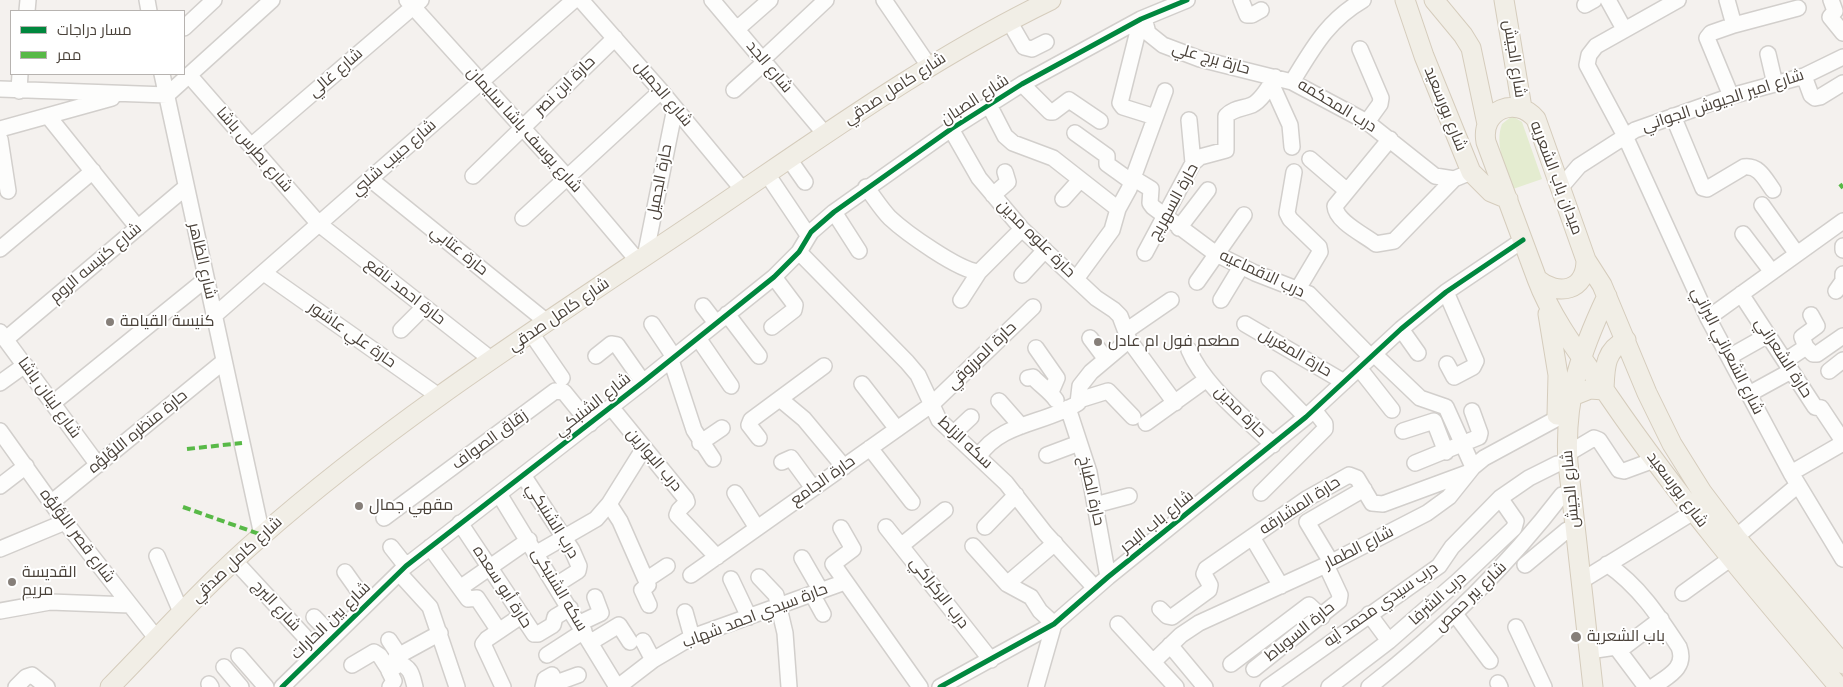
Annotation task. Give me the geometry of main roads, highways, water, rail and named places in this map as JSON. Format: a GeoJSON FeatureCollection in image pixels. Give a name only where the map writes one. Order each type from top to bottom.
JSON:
{"type":"FeatureCollection","features":[{"type":"Feature","properties":{"kind":"main road","name":"شارع كامل صدقي"},"geometry":{"type":"LineString","coordinates":[[110,687],[181,612],[262,535],[440,397],[789,158],[929,66],[1009,21],[1051,0]]}},
{"type":"Feature","properties":{"kind":"main road","name":"شارع بورسعيد"},"geometry":{"type":"LineString","coordinates":[[1405,0],[1424,56],[1471,172],[1491,192],[1508,200]]}},
{"type":"Feature","properties":{"kind":"main road","name":"شارع بورسعيد"},"geometry":{"type":"LineString","coordinates":[[1434,0],[1463,35],[1471,48],[1487,124]]}},
{"type":"Feature","properties":{"kind":"main road","name":"شارع الجيش"},"geometry":{"type":"LineString","coordinates":[[1507,3],[1522,108]]}},
{"type":"Feature","properties":{"kind":"main road","name":"ميدان باب الشعريه"},"geometry":{"type":"LineString","coordinates":[[1487,124],[1494,114],[1504,108],[1522,108],[1536,119],[1586,260]]}},
{"type":"Feature","properties":{"kind":"main road"},"geometry":{"type":"LineString","coordinates":[[1487,124],[1486,142],[1537,279],[1551,289],[1569,288],[1582,277],[1586,260]]}},
{"type":"Feature","properties":{"kind":"main road","name":"شارع بورسعيد"},"geometry":{"type":"LineString","coordinates":[[1586,260],[1607,296],[1647,393],[1672,444],[1702,492],[1736,538],[1840,654]]}},
{"type":"Feature","properties":{"kind":"main road","name":"شارع بورسعيد"},"geometry":{"type":"LineString","coordinates":[[1537,279],[1544,298],[1604,390],[1654,460],[1730,559],[1839,687]]}},
{"type":"Feature","properties":{"kind":"main road","name":"شارع الجيش"},"geometry":{"type":"LineString","coordinates":[[1585,687],[1562,496],[1562,459],[1570,397],[1581,355],[1607,296]]}},
{"type":"Feature","properties":{"kind":"main road","name":"شارع الجيش"},"geometry":{"type":"LineString","coordinates":[[1544,298],[1557,361],[1556,419],[1581,581],[1593,687]]}},
{"type":"Feature","properties":{"kind":"main road"},"geometry":{"type":"LineString","coordinates":[[1570,397],[1590,389],[1604,390],[1607,359],[1614,348],[1626,340]]}},
{"type":"Feature","properties":{"kind":"place","name":"كنيسة القيامة"},"geometry":{"type":"Point","coordinates":[110,322]}},
{"type":"Feature","properties":{"kind":"place","name":"مطعم فول ام عادل"},"geometry":{"type":"Point","coordinates":[1098,342]}},
{"type":"Feature","properties":{"kind":"place","name":"مقهي جمال"},"geometry":{"type":"Point","coordinates":[359,506]}},
{"type":"Feature","properties":{"kind":"place","name":"القديسة مريم"},"geometry":{"type":"Point","coordinates":[12,582]}},
{"type":"Feature","properties":{"kind":"place","name":"باب الشعرية"},"geometry":{"type":"Point","coordinates":[1576,637]}}]}
